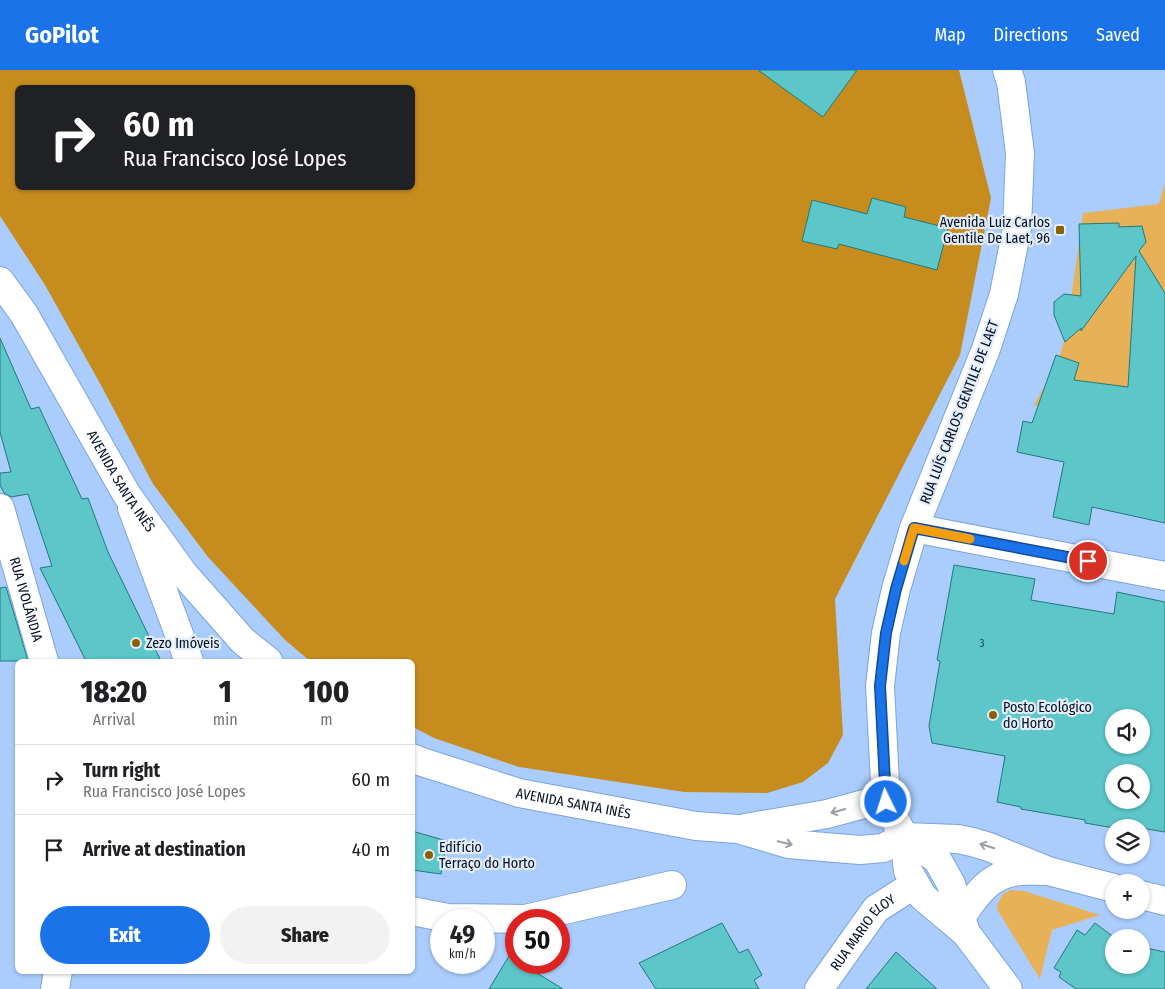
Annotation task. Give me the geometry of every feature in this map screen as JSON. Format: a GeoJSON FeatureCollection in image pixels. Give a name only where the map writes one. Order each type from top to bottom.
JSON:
{"type":"FeatureCollection","features":[{"type":"Feature","properties":{"kind":"main road","name":"RUA LUÍS CARLOS GENTILE DE LAET"},"geometry":{"type":"LineString","coordinates":[[904,837],[886,802],[880,686],[886,633],[896,589],[914,528],[986,349],[1004,294],[1017,228],[1020,153],[1012,82],[1007,70]]}},
{"type":"Feature","properties":{"kind":"main road","name":"AVENIDA SANTA INÊS"},"geometry":{"type":"LineString","coordinates":[[0,281],[24,314],[127,495],[183,573],[243,640],[266,659]]}},
{"type":"Feature","properties":{"kind":"main road"},"geometry":{"type":"LineString","coordinates":[[127,495],[188,659]]}},
{"type":"Feature","properties":{"kind":"main road","name":"RUA IVOLÂNDIA"},"geometry":{"type":"LineString","coordinates":[[0,508],[43,659]]}},
{"type":"Feature","properties":{"kind":"main road"},"geometry":{"type":"LineString","coordinates":[[914,528],[1165,576]]}},
{"type":"Feature","properties":{"kind":"main road","name":"AVENIDA SANTA INÊS"},"geometry":{"type":"LineString","coordinates":[[415,759],[519,793],[696,826],[738,830],[789,844],[860,850],[883,848],[904,837]]}},
{"type":"Feature","properties":{"kind":"main road","name":"AVENIDA SANTA INÊS"},"geometry":{"type":"LineString","coordinates":[[738,830],[827,814],[864,804],[886,802]]}},
{"type":"Feature","properties":{"kind":"main road"},"geometry":{"type":"LineString","coordinates":[[904,837],[958,839],[972,842],[1048,871],[1105,886]]}},
{"type":"Feature","properties":{"kind":"main road"},"geometry":{"type":"LineString","coordinates":[[904,837],[908,871],[923,897],[964,925]]}},
{"type":"Feature","properties":{"kind":"main road"},"geometry":{"type":"LineString","coordinates":[[904,837],[937,859],[951,884],[964,925],[1008,989]]}},
{"type":"Feature","properties":{"kind":"main road"},"geometry":{"type":"LineString","coordinates":[[964,925],[977,894],[988,883],[1014,872],[1048,871]]}},
{"type":"Feature","properties":{"kind":"main road","name":"RUA MARIO ELOY"},"geometry":{"type":"LineString","coordinates":[[819,989],[876,909],[915,884]]}},
{"type":"Feature","properties":{"kind":"main road"},"geometry":{"type":"LineString","coordinates":[[415,912],[448,918],[525,919],[672,885]]}},
{"type":"Feature","properties":{"kind":"main road"},"geometry":{"type":"LineString","coordinates":[[1150,897],[1165,901]]}},
{"type":"Feature","properties":{"kind":"main road"},"geometry":{"type":"LineString","coordinates":[[55,989],[58,974]]}},
{"type":"Feature","properties":{"kind":"shaded area"},"geometry":{"type":"Polygon","coordinates":[[[0,70],[959,70],[991,198],[960,355],[835,599],[843,735],[828,763],[803,782],[767,793],[684,792],[519,767],[434,738],[415,728],[415,659],[308,659],[285,640],[208,557],[153,484],[45,285],[0,216],[0,70]]]}},
{"type":"Feature","properties":{"kind":"shaded area"},"geometry":{"type":"Polygon","coordinates":[[[1165,183],[1165,413],[1113,425],[1034,405],[1058,362],[1069,325],[1083,213],[1159,204],[1165,183]]]}},
{"type":"Feature","properties":{"kind":"shaded area"},"geometry":{"type":"Polygon","coordinates":[[[1011,890],[1024,891],[1100,915],[1052,930],[1040,979],[998,911],[997,905],[1003,894],[1011,890]]]}},
{"type":"Feature","properties":{"kind":"building"},"geometry":{"type":"Polygon","coordinates":[[[758,70],[857,70],[823,117],[758,70]]]}},
{"type":"Feature","properties":{"kind":"building"},"geometry":{"type":"Polygon","coordinates":[[[872,198],[906,207],[904,217],[948,228],[937,270],[839,244],[837,249],[802,241],[812,200],[867,214],[872,198]]]}},
{"type":"Feature","properties":{"kind":"building"},"geometry":{"type":"Polygon","coordinates":[[[1119,223],[1119,227],[1142,226],[1146,242],[1139,251],[1165,293],[1165,523],[1092,507],[1089,525],[1053,517],[1064,462],[1017,452],[1023,421],[1032,423],[1056,355],[1079,363],[1074,380],[1128,387],[1136,256],[1081,331],[1081,328],[1065,342],[1054,315],[1054,302],[1064,294],[1081,296],[1079,224],[1119,223]]]}},
{"type":"Feature","properties":{"kind":"building"},"geometry":{"type":"Polygon","coordinates":[[[0,338],[31,409],[39,407],[82,499],[88,498],[108,552],[160,659],[85,659],[40,568],[52,566],[28,494],[11,497],[4,493],[0,485],[0,473],[11,472],[0,432],[0,338]]]}},
{"type":"Feature","properties":{"kind":"building"},"geometry":{"type":"Polygon","coordinates":[[[954,565],[1035,579],[1031,600],[1114,614],[1117,592],[1165,602],[1165,832],[1150,830],[1150,819],[1105,819],[1105,826],[1085,823],[1085,820],[1021,809],[1021,807],[997,802],[1005,756],[932,743],[929,726],[940,661],[937,660],[954,565]]]}},
{"type":"Feature","properties":{"kind":"building"},"geometry":{"type":"Polygon","coordinates":[[[6,587],[27,659],[0,661],[0,588],[6,587]]]}},
{"type":"Feature","properties":{"kind":"building","name":"Edifício Terraço do Horto"},"geometry":{"type":"Polygon","coordinates":[[[415,832],[447,841],[441,874],[415,870],[415,832]]]}},
{"type":"Feature","properties":{"kind":"building"},"geometry":{"type":"Polygon","coordinates":[[[722,923],[739,953],[748,949],[762,975],[754,980],[759,989],[656,989],[639,963],[722,923]]]}},
{"type":"Feature","properties":{"kind":"building"},"geometry":{"type":"Polygon","coordinates":[[[1095,923],[1105,930],[1105,974],[1150,974],[1150,949],[1165,952],[1165,989],[1076,989],[1059,977],[1061,972],[1054,968],[1077,930],[1085,935],[1095,923]]]}},
{"type":"Feature","properties":{"kind":"building"},"geometry":{"type":"Polygon","coordinates":[[[896,952],[937,989],[866,989],[896,952]]]}},
{"type":"Feature","properties":{"kind":"building"},"geometry":{"type":"Polygon","coordinates":[[[505,963],[505,974],[539,974],[563,989],[489,989],[505,963]]]}},
{"type":"Feature","properties":{"kind":"slow traffic"},"geometry":{"type":"LineString","coordinates":[[904,561],[914,528],[970,539]]}},
{"type":"Feature","properties":{"kind":"place","name":"Avenida Luiz Carlos Gentile De Laet, 96"},"geometry":{"type":"Point","coordinates":[1060,230]}},
{"type":"Feature","properties":{"kind":"place","name":"Zezo Imóveis"},"geometry":{"type":"Point","coordinates":[136,643]}},
{"type":"Feature","properties":{"kind":"place","name":"Posto Ecológico do Horto"},"geometry":{"type":"Point","coordinates":[993,715]}},
{"type":"Feature","properties":{"kind":"place","name":"Edifício Terraço do Horto"},"geometry":{"type":"Point","coordinates":[429,855]}},
{"type":"Feature","properties":{"kind":"route"},"geometry":{"type":"LineString","coordinates":[[886,802],[880,686],[886,633],[896,589],[914,528],[1088,561]]}}]}
